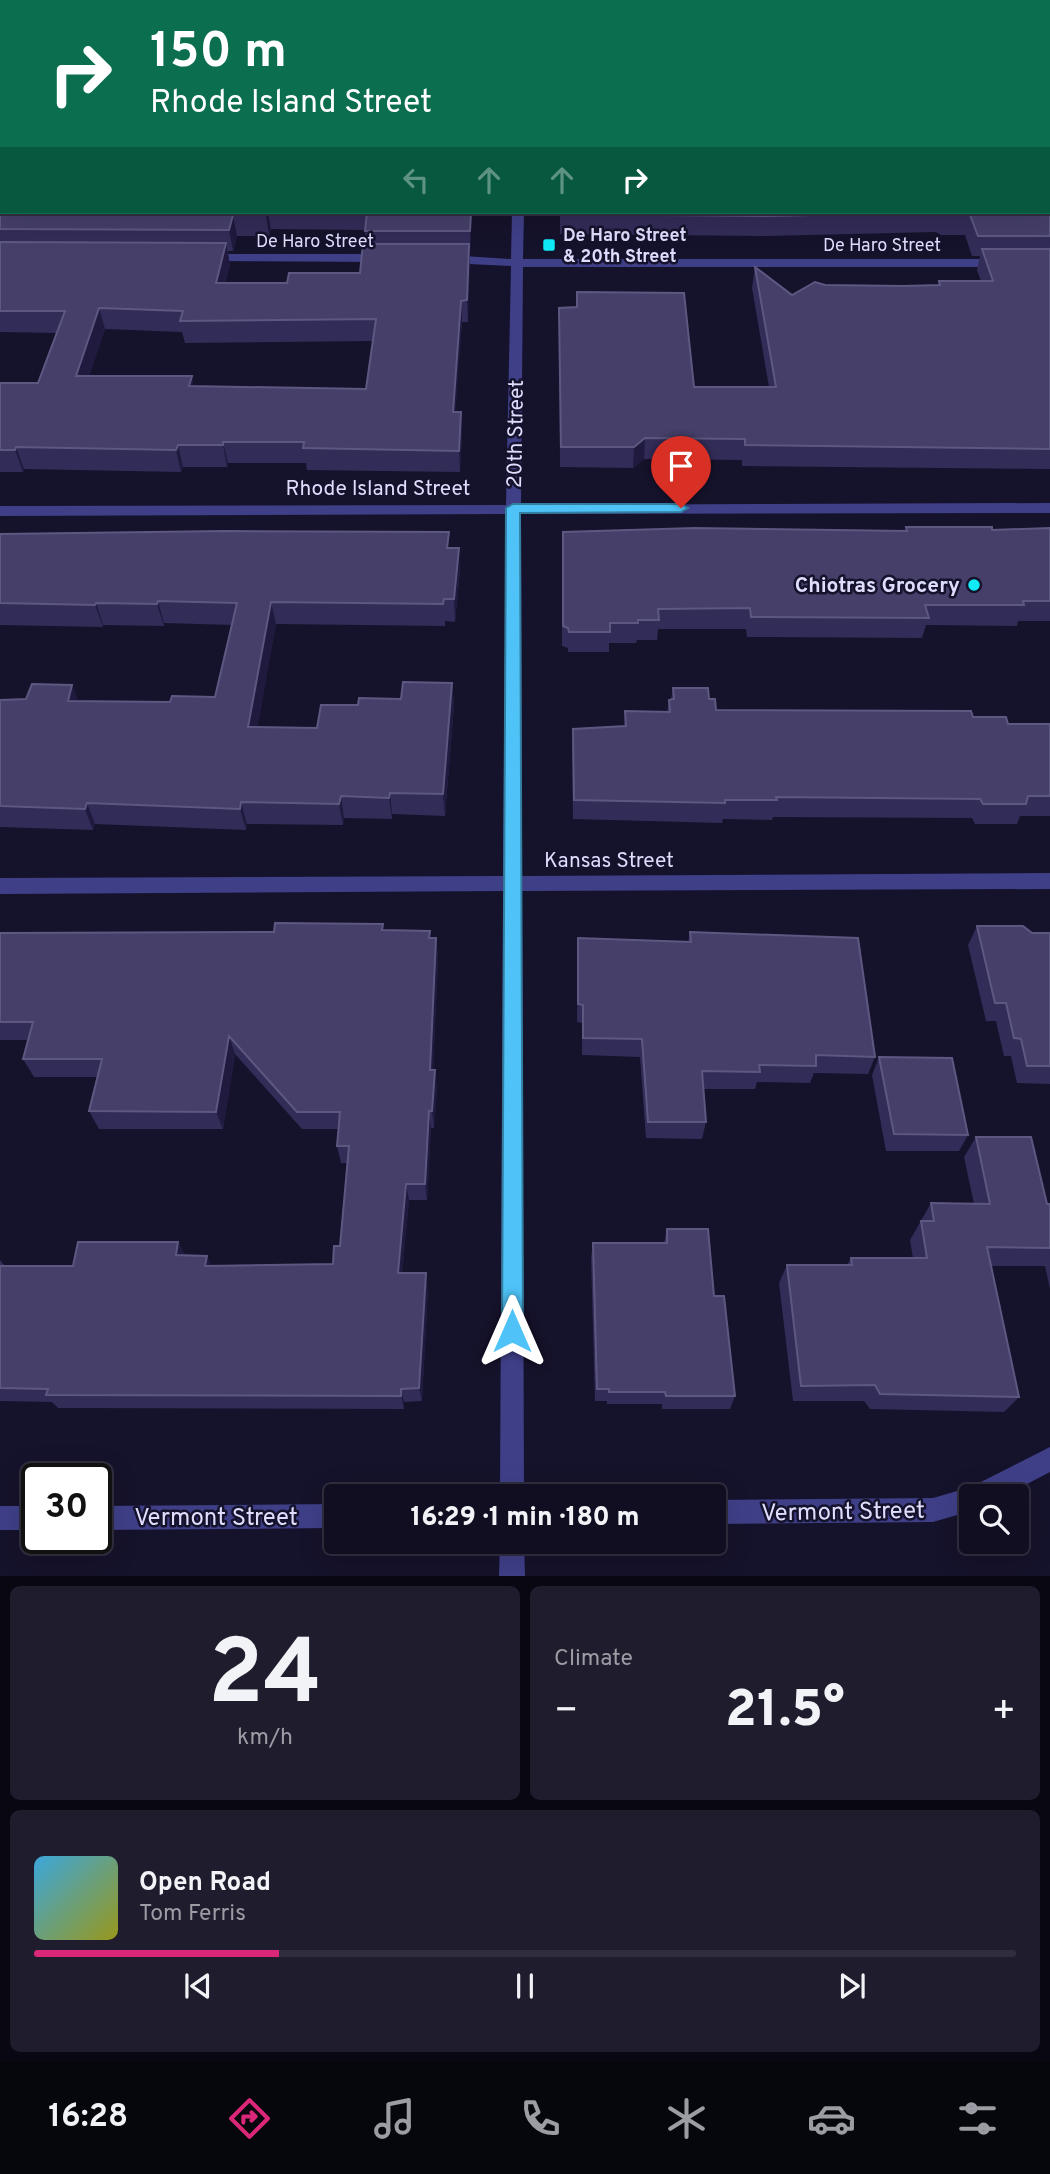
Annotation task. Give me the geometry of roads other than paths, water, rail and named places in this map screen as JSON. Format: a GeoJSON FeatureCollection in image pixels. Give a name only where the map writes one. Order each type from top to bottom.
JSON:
{"type":"FeatureCollection","features":[{"type":"Feature","properties":{"kind":"street","name":"20th Street"},"geometry":{"type":"LineString","coordinates":[[512,1484],[513,508],[518,214]]}},
{"type":"Feature","properties":{"kind":"street","name":"De Haro Street"},"geometry":{"type":"LineString","coordinates":[[194,258],[402,258]]}},
{"type":"Feature","properties":{"kind":"street","name":"De Haro Street"},"geometry":{"type":"LineString","coordinates":[[429,259],[519,263],[1008,263]]}},
{"type":"Feature","properties":{"kind":"street","name":"Rhode Island Street"},"geometry":{"type":"LineString","coordinates":[[0,511],[1050,508]]}},
{"type":"Feature","properties":{"kind":"street","name":"Kansas Street"},"geometry":{"type":"LineString","coordinates":[[0,886],[1050,881]]}},
{"type":"Feature","properties":{"kind":"street"},"geometry":{"type":"LineString","coordinates":[[1002,1484],[1050,1459]]}},
{"type":"Feature","properties":{"kind":"street","name":"Vermont Street"},"geometry":{"type":"LineString","coordinates":[[726,1512],[933,1510],[959,1502]]}},
{"type":"Feature","properties":{"kind":"street","name":"Vermont Street"},"geometry":{"type":"LineString","coordinates":[[112,1518],[324,1516]]}},
{"type":"Feature","properties":{"kind":"street"},"geometry":{"type":"LineString","coordinates":[[0,1518],[21,1518]]}},
{"type":"Feature","properties":{"kind":"street"},"geometry":{"type":"LineString","coordinates":[[512,1554],[512,1576]]}},
{"type":"Feature","properties":{"kind":"place","name":"De Haro Street & 20th Street"},"geometry":{"type":"Point","coordinates":[549,245]}},
{"type":"Feature","properties":{"kind":"place","name":"Chiotras Grocery"},"geometry":{"type":"Point","coordinates":[974,585]}}]}
